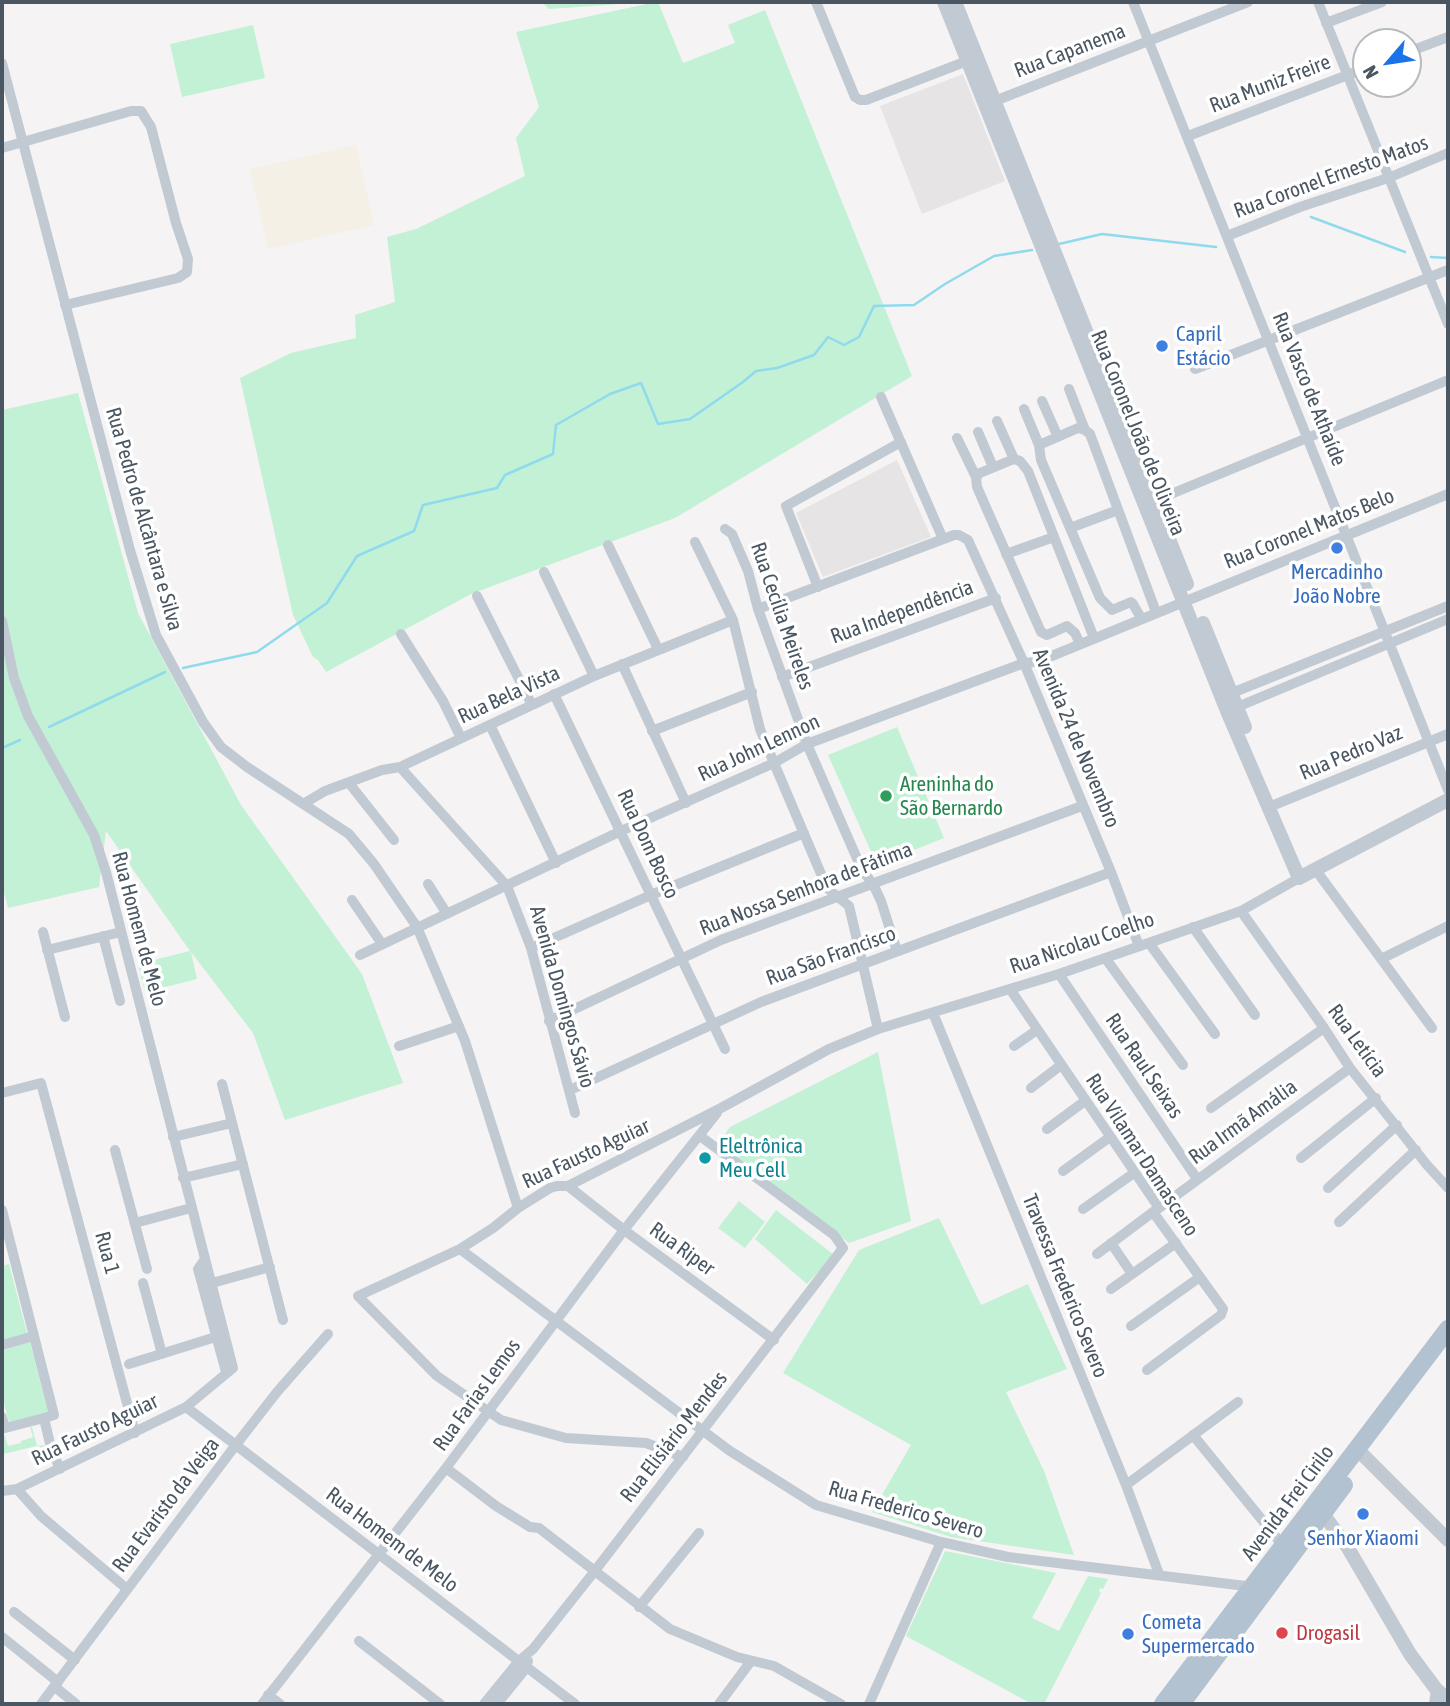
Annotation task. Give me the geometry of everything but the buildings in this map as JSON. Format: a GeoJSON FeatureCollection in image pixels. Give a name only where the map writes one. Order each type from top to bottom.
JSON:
{"type":"FeatureCollection","features":[{"type":"Feature","properties":{"kind":"main road","name":"Avenida Frei Cirilo"},"geometry":{"type":"LineString","coordinates":[[1181,1704],[1259,1589],[1361,1453],[1448,1329]]}},
{"type":"Feature","properties":{"kind":"main road","name":"Avenida Frei Cirilo"},"geometry":{"type":"LineString","coordinates":[[1361,1453],[1448,1348]]}},
{"type":"Feature","properties":{"kind":"main road","name":"Avenida Frei Cirilo"},"geometry":{"type":"LineString","coordinates":[[1163,1704],[1259,1589],[1283,1547],[1320,1508]]}},
{"type":"Feature","properties":{"kind":"street"},"geometry":{"type":"LineString","coordinates":[[816,2],[855,97],[860,100],[967,61]]}},
{"type":"Feature","properties":{"kind":"street","name":"Rua Vasco de Athaíde"},"geometry":{"type":"LineString","coordinates":[[1133,2],[1448,790]]}},
{"type":"Feature","properties":{"kind":"street","name":"Rua Capanema"},"geometry":{"type":"LineString","coordinates":[[989,103],[1248,2]]}},
{"type":"Feature","properties":{"kind":"street"},"geometry":{"type":"LineString","coordinates":[[1318,2],[1448,324]]}},
{"type":"Feature","properties":{"kind":"street"},"geometry":{"type":"LineString","coordinates":[[1326,23],[1382,2]]}},
{"type":"Feature","properties":{"kind":"street","name":"Rua Coronel João de Oliveira"},"geometry":{"type":"LineString","coordinates":[[955,3],[967,61],[989,103],[1154,501],[1188,599]]}},
{"type":"Feature","properties":{"kind":"street","name":"Rua Coronel João de Oliveira"},"geometry":{"type":"LineString","coordinates":[[955,3],[989,103],[1273,806],[1306,874],[1381,959],[1432,1028]]}},
{"type":"Feature","properties":{"kind":"street"},"geometry":{"type":"LineString","coordinates":[[1422,47],[1448,37]]}},
{"type":"Feature","properties":{"kind":"street","name":"Rua Pedro de Alcântara e Silva"},"geometry":{"type":"LineString","coordinates":[[2,63],[148,614],[163,652],[203,722],[221,747],[349,834],[359,844],[417,927],[459,1026],[518,1208]]}},
{"type":"Feature","properties":{"kind":"street","name":"Rua Muniz Freire"},"geometry":{"type":"LineString","coordinates":[[1188,136],[1352,74]]}},
{"type":"Feature","properties":{"kind":"street"},"geometry":{"type":"LineString","coordinates":[[2,148],[131,111],[141,111],[151,127],[189,266],[186,274],[65,305]]}},
{"type":"Feature","properties":{"kind":"street","name":"Rua Coronel Ernesto Matos"},"geometry":{"type":"LineString","coordinates":[[1227,236],[1300,207],[1388,178],[1448,153]]}},
{"type":"Feature","properties":{"kind":"street"},"geometry":{"type":"LineString","coordinates":[[1195,369],[1268,338],[1448,270]]}},
{"type":"Feature","properties":{"kind":"street"},"geometry":{"type":"LineString","coordinates":[[1154,501],[1448,380]]}},
{"type":"Feature","properties":{"kind":"street"},"geometry":{"type":"LineString","coordinates":[[1069,389],[1085,430]]}},
{"type":"Feature","properties":{"kind":"street"},"geometry":{"type":"LineString","coordinates":[[758,609],[943,539],[881,397]]}},
{"type":"Feature","properties":{"kind":"street"},"geometry":{"type":"LineString","coordinates":[[1042,401],[1058,437]]}},
{"type":"Feature","properties":{"kind":"street"},"geometry":{"type":"LineString","coordinates":[[1024,408],[1039,445],[1041,460],[1100,598],[1112,610],[1130,602],[1141,618]]}},
{"type":"Feature","properties":{"kind":"street"},"geometry":{"type":"LineString","coordinates":[[997,421],[1014,459]]}},
{"type":"Feature","properties":{"kind":"street"},"geometry":{"type":"LineString","coordinates":[[1039,445],[1077,428],[1090,434],[1156,612]]}},
{"type":"Feature","properties":{"kind":"street"},"geometry":{"type":"LineString","coordinates":[[978,432],[993,467]]}},
{"type":"Feature","properties":{"kind":"street"},"geometry":{"type":"LineString","coordinates":[[957,438],[1041,632],[1047,635],[1067,626],[1075,633],[1080,644]]}},
{"type":"Feature","properties":{"kind":"street"},"geometry":{"type":"LineString","coordinates":[[818,587],[786,506],[901,442]]}},
{"type":"Feature","properties":{"kind":"street"},"geometry":{"type":"LineString","coordinates":[[976,477],[1014,459],[1020,461],[1028,471],[1094,638]]}},
{"type":"Feature","properties":{"kind":"street","name":"Rua Coronel Matos Belo"},"geometry":{"type":"LineString","coordinates":[[1188,599],[1448,494]]}},
{"type":"Feature","properties":{"kind":"street"},"geometry":{"type":"LineString","coordinates":[[1070,528],[1118,510]]}},
{"type":"Feature","properties":{"kind":"street","name":"Rua Cecília Meireles"},"geometry":{"type":"LineString","coordinates":[[724,529],[732,534],[748,571],[758,609],[807,744],[862,870],[881,901],[897,951]]}},
{"type":"Feature","properties":{"kind":"street","name":"Avenida 24 de Novembro"},"geometry":{"type":"LineString","coordinates":[[943,539],[959,535],[973,547],[1082,806],[1144,944],[1215,1034]]}},
{"type":"Feature","properties":{"kind":"street"},"geometry":{"type":"LineString","coordinates":[[1006,554],[1054,537]]}},
{"type":"Feature","properties":{"kind":"street"},"geometry":{"type":"LineString","coordinates":[[695,542],[733,620],[760,729],[774,763],[827,888],[849,906],[878,1029]]}},
{"type":"Feature","properties":{"kind":"street"},"geometry":{"type":"LineString","coordinates":[[608,545],[658,649]]}},
{"type":"Feature","properties":{"kind":"street"},"geometry":{"type":"LineString","coordinates":[[544,572],[594,676]]}},
{"type":"Feature","properties":{"kind":"street"},"geometry":{"type":"LineString","coordinates":[[477,596],[532,705]]}},
{"type":"Feature","properties":{"kind":"street","name":"Rua Independência"},"geometry":{"type":"LineString","coordinates":[[782,677],[996,598]]}},
{"type":"Feature","properties":{"kind":"street","name":"Rua John Lennon"},"geometry":{"type":"LineString","coordinates":[[360,954],[621,831],[774,763],[807,744],[1024,663],[1037,662],[1188,599]]}},
{"type":"Feature","properties":{"kind":"street"},"geometry":{"type":"LineString","coordinates":[[1229,702],[1385,630],[1448,606]]}},
{"type":"Feature","properties":{"kind":"street","name":"Rua Bela Vista"},"geometry":{"type":"LineString","coordinates":[[303,804],[316,795],[382,770],[400,767],[594,676],[733,620]]}},
{"type":"Feature","properties":{"kind":"street"},"geometry":{"type":"LineString","coordinates":[[1229,702],[1448,620]]}},
{"type":"Feature","properties":{"kind":"street","name":"Rua Homem de Melo"},"geometry":{"type":"LineString","coordinates":[[2,621],[22,701],[42,745],[94,835],[107,872],[183,1178],[212,1283],[220,1335]]}},
{"type":"Feature","properties":{"kind":"street"},"geometry":{"type":"LineString","coordinates":[[401,634],[443,702],[461,738]]}},
{"type":"Feature","properties":{"kind":"street"},"geometry":{"type":"LineString","coordinates":[[622,664],[686,803]]}},
{"type":"Feature","properties":{"kind":"street"},"geometry":{"type":"LineString","coordinates":[[652,731],[752,692]]}},
{"type":"Feature","properties":{"kind":"street","name":"Rua Dom Bosco"},"geometry":{"type":"LineString","coordinates":[[554,694],[725,1049]]}},
{"type":"Feature","properties":{"kind":"street"},"geometry":{"type":"LineString","coordinates":[[490,725],[556,863]]}},
{"type":"Feature","properties":{"kind":"street","name":"Rua Pedro Vaz"},"geometry":{"type":"LineString","coordinates":[[1273,806],[1448,734]]}},
{"type":"Feature","properties":{"kind":"street","name":"Avenida Domingos Sávio"},"geometry":{"type":"LineString","coordinates":[[400,767],[508,886],[531,948],[575,1113]]}},
{"type":"Feature","properties":{"kind":"street"},"geometry":{"type":"LineString","coordinates":[[349,783],[394,840]]}},
{"type":"Feature","properties":{"kind":"street","name":"Rua Nicolau Coelho"},"geometry":{"type":"LineString","coordinates":[[721,1108],[829,1049],[878,1029],[1106,959],[1241,911],[1448,800]]}},
{"type":"Feature","properties":{"kind":"street","name":"Rua Nossa Senhora de Fátima"},"geometry":{"type":"LineString","coordinates":[[550,1021],[721,940],[1082,806]]}},
{"type":"Feature","properties":{"kind":"street"},"geometry":{"type":"LineString","coordinates":[[531,948],[651,895],[804,833]]}},
{"type":"Feature","properties":{"kind":"street","name":"Rua São Francisco"},"geometry":{"type":"LineString","coordinates":[[570,1090],[761,1002],[1111,872]]}},
{"type":"Feature","properties":{"kind":"street"},"geometry":{"type":"LineString","coordinates":[[428,884],[447,914]]}},
{"type":"Feature","properties":{"kind":"street"},"geometry":{"type":"LineString","coordinates":[[352,900],[382,944]]}},
{"type":"Feature","properties":{"kind":"street","name":"Rua Letícia"},"geometry":{"type":"LineString","coordinates":[[1241,911],[1350,1068],[1448,1188]]}},
{"type":"Feature","properties":{"kind":"street"},"geometry":{"type":"LineString","coordinates":[[1381,959],[1448,926]]}},
{"type":"Feature","properties":{"kind":"street"},"geometry":{"type":"LineString","coordinates":[[1193,928],[1255,1015]]}},
{"type":"Feature","properties":{"kind":"street"},"geometry":{"type":"LineString","coordinates":[[43,932],[65,1017]]}},
{"type":"Feature","properties":{"kind":"street"},"geometry":{"type":"LineString","coordinates":[[47,950],[121,932]]}},
{"type":"Feature","properties":{"kind":"street"},"geometry":{"type":"LineString","coordinates":[[103,936],[120,1001]]}},
{"type":"Feature","properties":{"kind":"street"},"geometry":{"type":"LineString","coordinates":[[1106,959],[1183,1065]]}},
{"type":"Feature","properties":{"kind":"street","name":"Rua Raul Seixas"},"geometry":{"type":"LineString","coordinates":[[1059,974],[1197,1179]]}},
{"type":"Feature","properties":{"kind":"street","name":"Rua Vilamar Damasceno"},"geometry":{"type":"LineString","coordinates":[[1010,989],[1134,1172],[1176,1243],[1223,1311],[1147,1370]]}},
{"type":"Feature","properties":{"kind":"street","name":"Travessa Frederico Severo"},"geometry":{"type":"LineString","coordinates":[[933,1013],[1160,1574]]}},
{"type":"Feature","properties":{"kind":"street"},"geometry":{"type":"LineString","coordinates":[[399,1046],[459,1026]]}},
{"type":"Feature","properties":{"kind":"street"},"geometry":{"type":"LineString","coordinates":[[1211,1108],[1324,1028]]}},
{"type":"Feature","properties":{"kind":"street"},"geometry":{"type":"LineString","coordinates":[[1014,1046],[1037,1030]]}},
{"type":"Feature","properties":{"kind":"street"},"geometry":{"type":"LineString","coordinates":[[1031,1088],[1061,1065]]}},
{"type":"Feature","properties":{"kind":"street","name":"Rua Irmã Amália"},"geometry":{"type":"LineString","coordinates":[[1097,1254],[1350,1068]]}},
{"type":"Feature","properties":{"kind":"street","name":"Rua 1"},"geometry":{"type":"LineString","coordinates":[[2,1093],[41,1083],[135,1433]]}},
{"type":"Feature","properties":{"kind":"street"},"geometry":{"type":"LineString","coordinates":[[222,1084],[283,1320]]}},
{"type":"Feature","properties":{"kind":"street"},"geometry":{"type":"LineString","coordinates":[[1301,1158],[1376,1098]]}},
{"type":"Feature","properties":{"kind":"street"},"geometry":{"type":"LineString","coordinates":[[1047,1129],[1085,1101]]}},
{"type":"Feature","properties":{"kind":"street","name":"Rua Fausto Aguiar"},"geometry":{"type":"LineString","coordinates":[[488,1412],[437,1376],[358,1296],[460,1249],[550,1188],[568,1186],[721,1108]]}},
{"type":"Feature","properties":{"kind":"street","name":"Rua Farias Lemos"},"geometry":{"type":"LineString","coordinates":[[265,1700],[446,1468],[624,1230],[721,1108]]}},
{"type":"Feature","properties":{"kind":"street"},"geometry":{"type":"LineString","coordinates":[[173,1137],[232,1123]]}},
{"type":"Feature","properties":{"kind":"street"},"geometry":{"type":"LineString","coordinates":[[1328,1188],[1397,1125]]}},
{"type":"Feature","properties":{"kind":"street","name":"Rua Elisiário Mendes"},"geometry":{"type":"LineString","coordinates":[[497,1704],[533,1648],[843,1248],[834,1235],[699,1136]]}},
{"type":"Feature","properties":{"kind":"street"},"geometry":{"type":"LineString","coordinates":[[1062,1171],[1110,1137]]}},
{"type":"Feature","properties":{"kind":"street"},"geometry":{"type":"LineString","coordinates":[[115,1150],[148,1269]]}},
{"type":"Feature","properties":{"kind":"street"},"geometry":{"type":"LineString","coordinates":[[1339,1222],[1416,1150]]}},
{"type":"Feature","properties":{"kind":"street"},"geometry":{"type":"LineString","coordinates":[[183,1178],[243,1164]]}},
{"type":"Feature","properties":{"kind":"street"},"geometry":{"type":"LineString","coordinates":[[1083,1209],[1134,1172]]}},
{"type":"Feature","properties":{"kind":"street","name":"Rua Riper"},"geometry":{"type":"LineString","coordinates":[[568,1186],[774,1340]]}},
{"type":"Feature","properties":{"kind":"street"},"geometry":{"type":"LineString","coordinates":[[135,1223],[191,1208]]}},
{"type":"Feature","properties":{"kind":"street"},"geometry":{"type":"LineString","coordinates":[[2,1210],[54,1415],[5,1428],[2,1417]]}},
{"type":"Feature","properties":{"kind":"street"},"geometry":{"type":"LineString","coordinates":[[1111,1243],[1132,1273]]}},
{"type":"Feature","properties":{"kind":"street"},"geometry":{"type":"LineString","coordinates":[[1111,1289],[1176,1243]]}},
{"type":"Feature","properties":{"kind":"street","name":"Rua Frederico Severo"},"geometry":{"type":"LineString","coordinates":[[460,1249],[760,1472],[816,1505],[941,1542],[1008,1557],[1160,1574],[1259,1589]]}},
{"type":"Feature","properties":{"kind":"street"},"geometry":{"type":"LineString","coordinates":[[2,1262],[14,1258]]}},
{"type":"Feature","properties":{"kind":"street","name":"Rua Homem de Melo"},"geometry":{"type":"LineString","coordinates":[[205,1259],[198,1269],[230,1370]]}},
{"type":"Feature","properties":{"kind":"street"},"geometry":{"type":"LineString","coordinates":[[212,1283],[270,1267]]}},
{"type":"Feature","properties":{"kind":"street"},"geometry":{"type":"LineString","coordinates":[[1131,1326],[1200,1277]]}},
{"type":"Feature","properties":{"kind":"street"},"geometry":{"type":"LineString","coordinates":[[143,1283],[162,1354]]}},
{"type":"Feature","properties":{"kind":"street","name":"Rua Evaristo da Veiga"},"geometry":{"type":"LineString","coordinates":[[41,1704],[276,1392],[328,1334]]}},
{"type":"Feature","properties":{"kind":"street"},"geometry":{"type":"LineString","coordinates":[[128,1364],[220,1335]]}},
{"type":"Feature","properties":{"kind":"street"},"geometry":{"type":"LineString","coordinates":[[2,1345],[34,1336]]}},
{"type":"Feature","properties":{"kind":"street","name":"Rua Fausto Aguiar"},"geometry":{"type":"LineString","coordinates":[[2,1491],[17,1489],[186,1407],[230,1370]]}},
{"type":"Feature","properties":{"kind":"street"},"geometry":{"type":"LineString","coordinates":[[1126,1485],[1238,1402]]}},
{"type":"Feature","properties":{"kind":"street","name":"Rua Homem de Melo"},"geometry":{"type":"LineString","coordinates":[[186,1407],[575,1704]]}},
{"type":"Feature","properties":{"kind":"street"},"geometry":{"type":"LineString","coordinates":[[488,1412],[501,1420],[566,1438],[646,1443],[683,1457]]}},
{"type":"Feature","properties":{"kind":"street"},"geometry":{"type":"LineString","coordinates":[[44,1418],[51,1448],[60,1469]]}},
{"type":"Feature","properties":{"kind":"street"},"geometry":{"type":"LineString","coordinates":[[1194,1435],[1283,1547]]}},
{"type":"Feature","properties":{"kind":"street"},"geometry":{"type":"LineString","coordinates":[[1361,1453],[1448,1540]]}},
{"type":"Feature","properties":{"kind":"street"},"geometry":{"type":"LineString","coordinates":[[446,1468],[496,1506],[530,1527],[539,1528],[670,1629],[751,1661],[774,1666],[841,1704]]}},
{"type":"Feature","properties":{"kind":"street"},"geometry":{"type":"LineString","coordinates":[[17,1489],[41,1516],[127,1588]]}},
{"type":"Feature","properties":{"kind":"street"},"geometry":{"type":"LineString","coordinates":[[1320,1508],[1348,1549],[1435,1697],[1448,1700]]}},
{"type":"Feature","properties":{"kind":"street"},"geometry":{"type":"LineString","coordinates":[[639,1607],[699,1533]]}},
{"type":"Feature","properties":{"kind":"street"},"geometry":{"type":"LineString","coordinates":[[869,1704],[941,1542]]}},
{"type":"Feature","properties":{"kind":"street"},"geometry":{"type":"LineString","coordinates":[[15,1612],[75,1660]]}},
{"type":"Feature","properties":{"kind":"street"},"geometry":{"type":"LineString","coordinates":[[2,1637],[76,1704]]}},
{"type":"Feature","properties":{"kind":"street"},"geometry":{"type":"LineString","coordinates":[[359,1641],[440,1704]]}},
{"type":"Feature","properties":{"kind":"street"},"geometry":{"type":"LineString","coordinates":[[719,1704],[751,1661]]}},
{"type":"Feature","properties":{"kind":"street","name":"Rua Elisiário Mendes"},"geometry":{"type":"LineString","coordinates":[[485,1704],[522,1665]]}},
{"type":"Feature","properties":{"kind":"street"},"geometry":{"type":"LineString","coordinates":[[265,1700],[281,1704]]}},
{"type":"Feature","properties":{"kind":"shaded area"},"geometry":{"type":"Polygon","coordinates":[[[963,74],[1005,181],[922,214],[880,106],[963,74]]]}},
{"type":"Feature","properties":{"kind":"shaded area"},"geometry":{"type":"Polygon","coordinates":[[[897,460],[931,537],[823,577],[796,513],[897,460]]]}},
{"type":"Feature","properties":{"kind":"green space"},"geometry":{"type":"Polygon","coordinates":[[[542,2],[650,2],[549,9],[542,2]]]}},
{"type":"Feature","properties":{"kind":"green space"},"geometry":{"type":"Polygon","coordinates":[[[658,2],[683,63],[735,43],[728,25],[765,10],[912,376],[675,518],[471,594],[326,672],[313,657],[293,615],[240,378],[291,353],[356,338],[355,315],[395,302],[387,237],[416,229],[525,176],[516,138],[539,107],[516,32],[658,2]]]}},
{"type":"Feature","properties":{"kind":"green space"},"geometry":{"type":"Polygon","coordinates":[[[253,25],[265,78],[182,97],[170,44],[253,25]]]}},
{"type":"Feature","properties":{"kind":"green space"},"geometry":{"type":"Polygon","coordinates":[[[78,393],[138,613],[241,805],[362,974],[403,1083],[285,1120],[253,1033],[191,952],[197,979],[145,992],[138,964],[190,951],[106,831],[99,887],[8,908],[2,885],[2,410],[78,393]]]}},
{"type":"Feature","properties":{"kind":"green space","name":"Areninha do São Bernardo"},"geometry":{"type":"Polygon","coordinates":[[[897,727],[944,838],[877,865],[828,755],[897,727]]]}},
{"type":"Feature","properties":{"kind":"green space"},"geometry":{"type":"Polygon","coordinates":[[[878,1052],[911,1221],[849,1243],[718,1144],[730,1127],[878,1052]]]}},
{"type":"Feature","properties":{"kind":"green space"},"geometry":{"type":"Polygon","coordinates":[[[739,1201],[765,1222],[745,1248],[718,1228],[739,1201]]]}},
{"type":"Feature","properties":{"kind":"green space"},"geometry":{"type":"Polygon","coordinates":[[[776,1210],[834,1255],[807,1284],[755,1239],[776,1210]]]}},
{"type":"Feature","properties":{"kind":"green space"},"geometry":{"type":"Polygon","coordinates":[[[939,1218],[981,1305],[1028,1284],[1067,1369],[1006,1392],[1044,1471],[1074,1555],[951,1537],[872,1512],[911,1445],[783,1373],[859,1250],[939,1218]]]}},
{"type":"Feature","properties":{"kind":"green space"},"geometry":{"type":"Polygon","coordinates":[[[9,1264],[27,1333],[2,1340],[2,1266],[9,1264]]]}},
{"type":"Feature","properties":{"kind":"green space"},"geometry":{"type":"Polygon","coordinates":[[[30,1342],[48,1412],[9,1422],[2,1396],[2,1350],[30,1342]]]}},
{"type":"Feature","properties":{"kind":"green space"},"geometry":{"type":"Polygon","coordinates":[[[30,1427],[37,1446],[44,1445],[49,1460],[37,1466],[33,1447],[3,1454],[2,1434],[8,1446],[21,1443],[33,1437],[30,1427]]]}},
{"type":"Feature","properties":{"kind":"green space"},"geometry":{"type":"Polygon","coordinates":[[[945,1551],[1056,1573],[1032,1618],[1059,1631],[1088,1576],[1108,1579],[1103,1589],[1100,1588],[1101,1593],[1044,1704],[1032,1704],[906,1636],[945,1551]]]}},
{"type":"Feature","properties":{"kind":"sand"},"geometry":{"type":"Polygon","coordinates":[[[356,145],[374,225],[268,249],[250,169],[356,145]]]}},
{"type":"Feature","properties":{"kind":"waterway"},"geometry":{"type":"LineString","coordinates":[[1311,217],[1405,252]]}},
{"type":"Feature","properties":{"kind":"waterway"},"geometry":{"type":"LineString","coordinates":[[1059,244],[1102,234],[1216,247]]}},
{"type":"Feature","properties":{"kind":"waterway"},"geometry":{"type":"LineString","coordinates":[[183,668],[257,652],[327,603],[357,556],[414,531],[423,505],[497,488],[505,475],[553,454],[556,425],[610,394],[641,383],[658,424],[690,419],[756,371],[777,368],[814,355],[828,337],[844,345],[859,337],[874,306],[914,305],[994,256],[1032,250]]}},
{"type":"Feature","properties":{"kind":"waterway"},"geometry":{"type":"LineString","coordinates":[[1431,257],[1448,258]]}},
{"type":"Feature","properties":{"kind":"waterway"},"geometry":{"type":"LineString","coordinates":[[49,727],[165,672]]}},
{"type":"Feature","properties":{"kind":"waterway"},"geometry":{"type":"LineString","coordinates":[[2,748],[20,740]]}},
{"type":"Feature","properties":{"kind":"place","name":"Capril Estácio"},"geometry":{"type":"Point","coordinates":[1162,346]}},
{"type":"Feature","properties":{"kind":"place","name":"Mercadinho João Nobre"},"geometry":{"type":"Point","coordinates":[1337,548]}},
{"type":"Feature","properties":{"kind":"place","name":"Areninha do São Bernardo"},"geometry":{"type":"Point","coordinates":[886,796]}},
{"type":"Feature","properties":{"kind":"place","name":"Eleltrônica Meu Cell"},"geometry":{"type":"Point","coordinates":[705,1158]}},
{"type":"Feature","properties":{"kind":"place","name":"Senhor Xiaomi"},"geometry":{"type":"Point","coordinates":[1363,1514]}},
{"type":"Feature","properties":{"kind":"place","name":"Drogasil"},"geometry":{"type":"Point","coordinates":[1282,1633]}},
{"type":"Feature","properties":{"kind":"place","name":"Cometa Supermercado"},"geometry":{"type":"Point","coordinates":[1128,1634]}}]}
